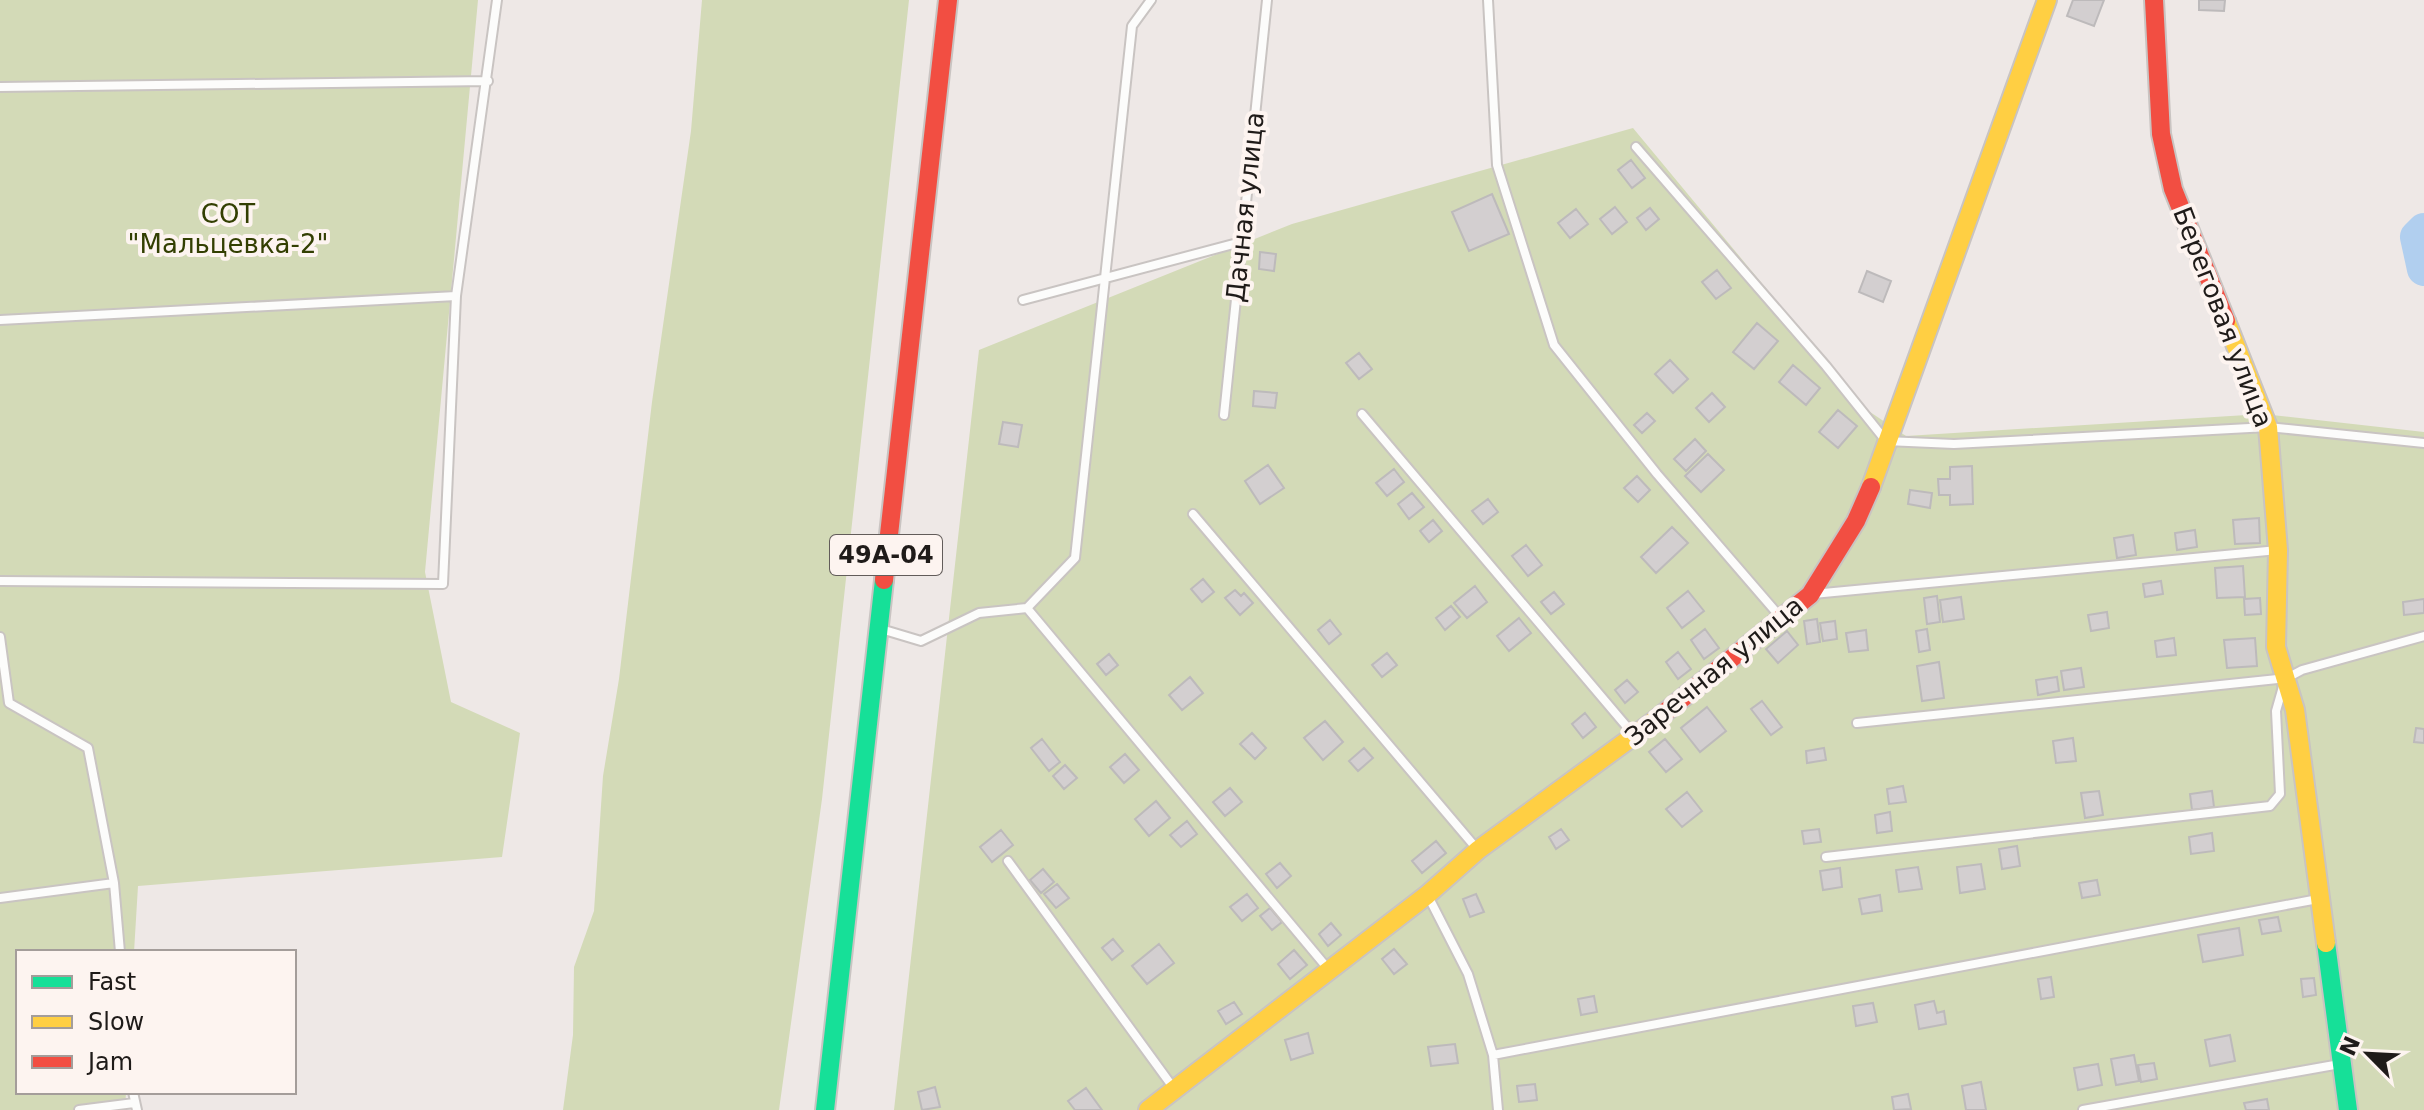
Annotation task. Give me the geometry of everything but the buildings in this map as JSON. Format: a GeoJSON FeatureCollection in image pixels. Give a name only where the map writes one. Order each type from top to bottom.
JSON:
{"type":"FeatureCollection","features":[{"type":"Feature","properties":{"kind":"street","name":"49А-04"},"geometry":{"type":"LineString","coordinates":[[825,1110],[948,0]]}},
{"type":"Feature","properties":{"kind":"street","name":"Заречная улица"},"geometry":{"type":"LineString","coordinates":[[1148,1110],[1427,895],[1478,850],[1635,736],[1810,595],[1856,521],[1882,461],[1886,441],[2047,0]]}},
{"type":"Feature","properties":{"kind":"street","name":"Береговая улица"},"geometry":{"type":"LineString","coordinates":[[2154,0],[2161,134],[2173,189],[2268,427],[2278,550],[2276,647],[2295,710],[2348,1110]]}},
{"type":"Feature","properties":{"kind":"lane"},"geometry":{"type":"LineString","coordinates":[[0,581],[443,584],[456,296],[497,0]]}},
{"type":"Feature","properties":{"kind":"lane"},"geometry":{"type":"LineString","coordinates":[[878,629],[921,641],[979,613],[1027,608],[1075,558],[1132,26],[1151,0]]}},
{"type":"Feature","properties":{"kind":"lane","name":"Дачная улица"},"geometry":{"type":"LineString","coordinates":[[1224,415],[1267,0]]}},
{"type":"Feature","properties":{"kind":"lane"},"geometry":{"type":"LineString","coordinates":[[1488,0],[1497,165],[1554,345],[1657,474],[1782,620]]}},
{"type":"Feature","properties":{"kind":"lane"},"geometry":{"type":"LineString","coordinates":[[0,87],[488,81]]}},
{"type":"Feature","properties":{"kind":"lane"},"geometry":{"type":"LineString","coordinates":[[1636,147],[1826,366],[1886,441],[1954,444],[2268,427],[2424,443]]}},
{"type":"Feature","properties":{"kind":"lane"},"geometry":{"type":"LineString","coordinates":[[1023,300],[1241,242]]}},
{"type":"Feature","properties":{"kind":"lane"},"geometry":{"type":"LineString","coordinates":[[0,320],[456,296]]}},
{"type":"Feature","properties":{"kind":"lane"},"geometry":{"type":"LineString","coordinates":[[1362,414],[1635,736]]}},
{"type":"Feature","properties":{"kind":"lane"},"geometry":{"type":"LineString","coordinates":[[1193,514],[1478,850]]}},
{"type":"Feature","properties":{"kind":"lane"},"geometry":{"type":"LineString","coordinates":[[1810,595],[2278,550]]}},
{"type":"Feature","properties":{"kind":"lane"},"geometry":{"type":"LineString","coordinates":[[1027,608],[1329,970]]}},
{"type":"Feature","properties":{"kind":"lane"},"geometry":{"type":"LineString","coordinates":[[1857,723],[2287,678],[2302,670],[2424,636]]}},
{"type":"Feature","properties":{"kind":"lane"},"geometry":{"type":"LineString","coordinates":[[0,637],[9,703],[88,748],[114,883],[120,950]]}},
{"type":"Feature","properties":{"kind":"lane"},"geometry":{"type":"LineString","coordinates":[[1826,857],[2270,806],[2280,794],[2276,711],[2281,688],[2287,678]]}},
{"type":"Feature","properties":{"kind":"lane"},"geometry":{"type":"LineString","coordinates":[[1008,861],[1175,1090]]}},
{"type":"Feature","properties":{"kind":"lane"},"geometry":{"type":"LineString","coordinates":[[0,898],[114,883]]}},
{"type":"Feature","properties":{"kind":"lane"},"geometry":{"type":"LineString","coordinates":[[1427,895],[1468,974],[1493,1055],[1498,1110]]}},
{"type":"Feature","properties":{"kind":"lane"},"geometry":{"type":"LineString","coordinates":[[1493,1055],[2318,899]]}},
{"type":"Feature","properties":{"kind":"lane"},"geometry":{"type":"LineString","coordinates":[[2083,1110],[2341,1064]]}},
{"type":"Feature","properties":{"kind":"lane"},"geometry":{"type":"LineString","coordinates":[[79,1110],[135,1106]]}},
{"type":"Feature","properties":{"kind":"green space","name":"СОТ \"Мальцевка-2\""},"geometry":{"type":"Polygon","coordinates":[[[0,0],[478,0],[425,572],[451,702],[520,733],[502,857],[138,886],[134,950],[16,950],[16,1094],[126,1094],[125,1110],[0,1110],[0,0]]]}},
{"type":"Feature","properties":{"kind":"green space"},"geometry":{"type":"Polygon","coordinates":[[[702,0],[909,0],[822,799],[779,1110],[563,1110],[573,1035],[574,967],[594,911],[603,776],[619,679],[652,402],[691,131],[702,0]]]}},
{"type":"Feature","properties":{"kind":"green space"},"geometry":{"type":"Polygon","coordinates":[[[1633,128],[1867,410],[1906,436],[2263,414],[2424,432],[2424,1110],[894,1110],[979,350],[1292,224],[1633,128]]]}},
{"type":"Feature","properties":{"kind":"waterway"},"geometry":{"type":"LineString","coordinates":[[2424,230],[2417,237],[2424,269]]}},
{"type":"Feature","properties":{"kind":"traffic: fast"},"geometry":{"type":"LineString","coordinates":[[825,1110],[884,580]]}},
{"type":"Feature","properties":{"kind":"traffic: fast"},"geometry":{"type":"LineString","coordinates":[[2326,943],[2348,1110]]}},
{"type":"Feature","properties":{"kind":"traffic: slow"},"geometry":{"type":"LineString","coordinates":[[1871,487],[2047,0]]}},
{"type":"Feature","properties":{"kind":"traffic: slow"},"geometry":{"type":"LineString","coordinates":[[2226,321],[2268,427],[2278,550],[2276,647],[2295,710],[2326,943]]}},
{"type":"Feature","properties":{"kind":"traffic: slow"},"geometry":{"type":"LineString","coordinates":[[1148,1110],[1427,895],[1478,850],[1658,718]]}},
{"type":"Feature","properties":{"kind":"traffic: jam"},"geometry":{"type":"LineString","coordinates":[[884,580],[948,0]]}},
{"type":"Feature","properties":{"kind":"traffic: jam"},"geometry":{"type":"LineString","coordinates":[[2154,0],[2161,134],[2173,189],[2226,321]]}},
{"type":"Feature","properties":{"kind":"traffic: jam"},"geometry":{"type":"LineString","coordinates":[[1658,718],[1810,595],[1856,521],[1871,487]]}}]}
